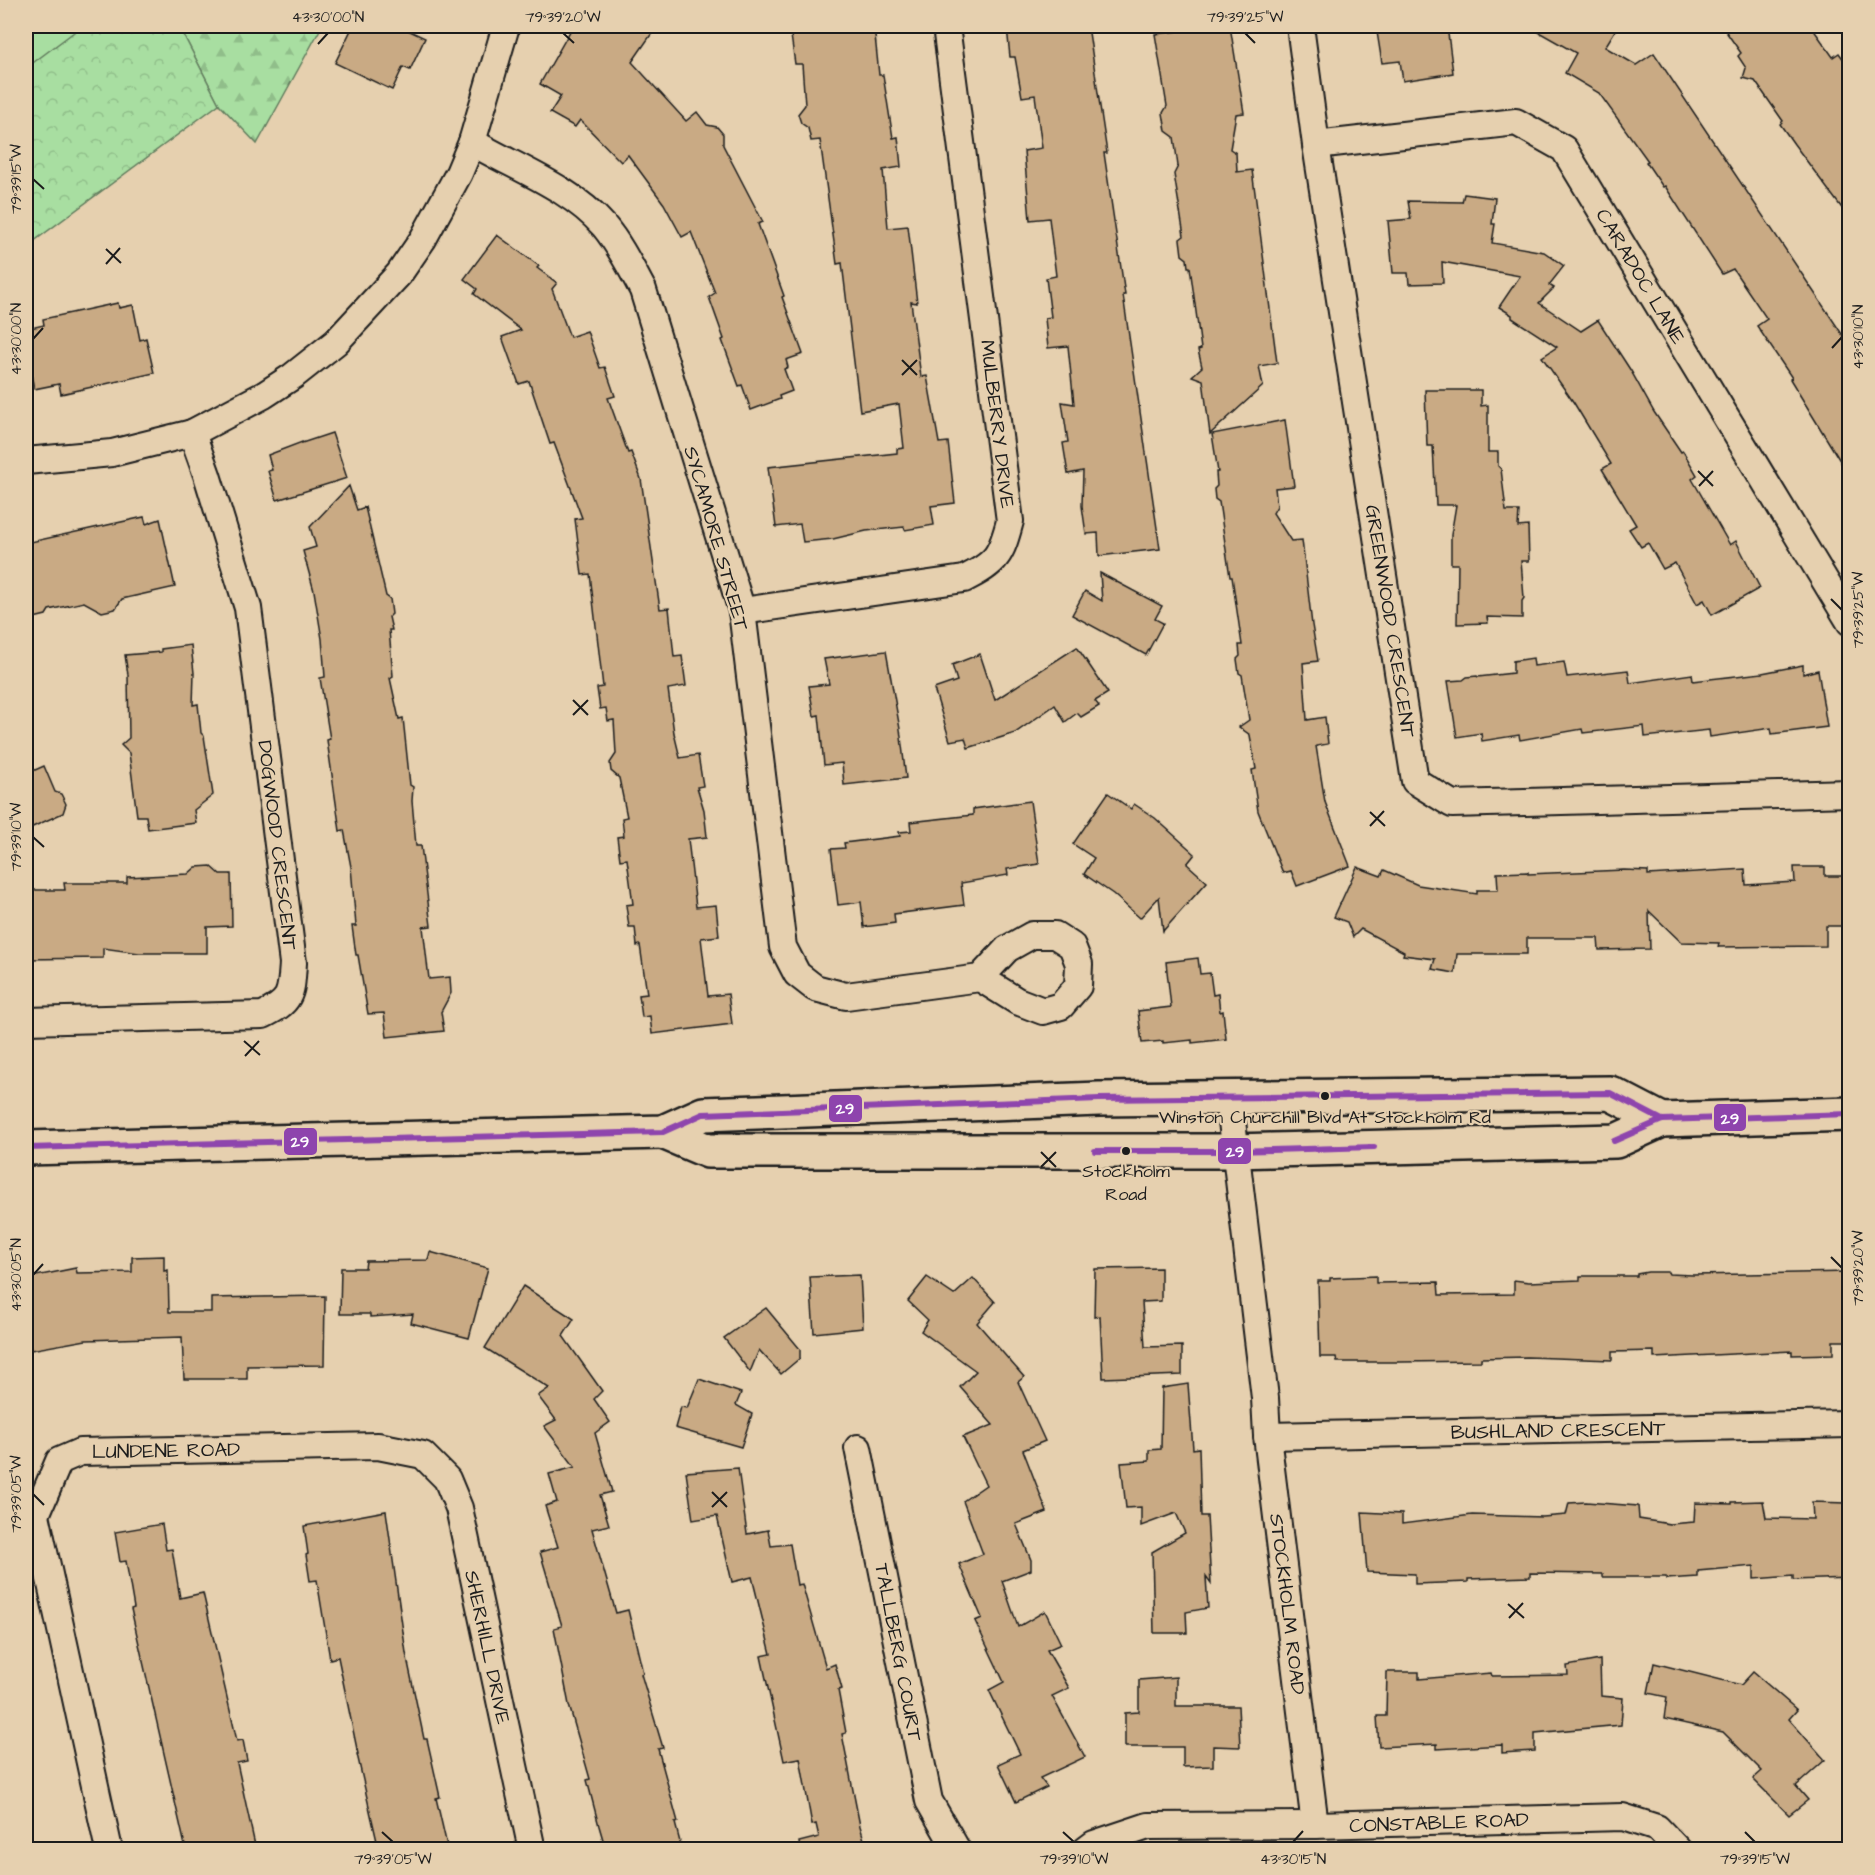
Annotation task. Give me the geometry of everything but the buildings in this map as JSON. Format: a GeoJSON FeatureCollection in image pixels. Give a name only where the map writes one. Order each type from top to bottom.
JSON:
{"type":"FeatureCollection","features":[{"type":"Feature","properties":{"kind":"main road"},"geometry":{"type":"LineString","coordinates":[[26,1148],[663,1132],[703,1114],[1229,1096],[1610,1093],[1662,1120]]}},
{"type":"Feature","properties":{"kind":"main road"},"geometry":{"type":"LineString","coordinates":[[663,1132],[708,1151],[1235,1150],[1616,1141],[1662,1120],[1850,1114]]}},
{"type":"Feature","properties":{"kind":"street"},"geometry":{"type":"LineString","coordinates":[[26,461],[112,453],[192,433],[264,395],[293,376],[336,342],[399,274],[423,239],[459,173],[472,142],[506,26]]}},
{"type":"Feature","properties":{"kind":"street","name":"MULBERRY DRIVE"},"geometry":{"type":"LineString","coordinates":[[742,611],[964,579],[985,569],[1003,548],[1010,521],[946,26]]}},
{"type":"Feature","properties":{"kind":"street","name":"GREENWOOD CRESCENT"},"geometry":{"type":"LineString","coordinates":[[1300,26],[1415,781],[1452,804],[1850,793]]}},
{"type":"Feature","properties":{"kind":"street","name":"CARADOC LANE"},"geometry":{"type":"LineString","coordinates":[[1317,145],[1516,122],[1564,149],[1850,622]]}},
{"type":"Feature","properties":{"kind":"street","name":"SYCAMORE STREET"},"geometry":{"type":"LineString","coordinates":[[472,142],[560,190],[585,207],[605,227],[626,258],[643,290],[742,611],[783,947],[797,974],[815,988],[846,996],[980,978]]}},
{"type":"Feature","properties":{"kind":"street","name":"DOGWOOD CRESCENT"},"geometry":{"type":"LineString","coordinates":[[26,1021],[263,1015],[280,1007],[291,992],[293,963],[248,608],[192,433]]}},
{"type":"Feature","properties":{"kind":"street","name":"STOCKHOLM ROAD"},"geometry":{"type":"LineString","coordinates":[[1229,1096],[1265,1398],[1267,1436],[1315,1825]]}},
{"type":"Feature","properties":{"kind":"street","name":"BUSHLAND CRESCENT"},"geometry":{"type":"LineString","coordinates":[[1267,1436],[1850,1424]]}},
{"type":"Feature","properties":{"kind":"street","name":"LUNDENE ROAD"},"geometry":{"type":"LineString","coordinates":[[109,1850],[36,1515],[59,1461],[80,1452],[378,1446],[423,1455]]}},
{"type":"Feature","properties":{"kind":"street","name":"TALLBERG COURT"},"geometry":{"type":"LineString","coordinates":[[858,1448],[929,1801],[957,1850]]}},
{"type":"Feature","properties":{"kind":"street","name":"SHERHILL DRIVE"},"geometry":{"type":"LineString","coordinates":[[423,1455],[447,1479],[459,1508],[532,1850]]}},
{"type":"Feature","properties":{"kind":"street","name":"CONSTABLE ROAD"},"geometry":{"type":"LineString","coordinates":[[1086,1850],[1094,1844],[1148,1826],[1315,1825],[1623,1817],[1657,1828],[1678,1850]]}},
{"type":"Feature","properties":{"kind":"green space"},"geometry":{"type":"Polygon","coordinates":[[[26,26],[179,26],[219,104],[34,241],[26,237],[26,26]]]}},
{"type":"Feature","properties":{"kind":"green space"},"geometry":{"type":"Polygon","coordinates":[[[26,26],[82,26],[26,68],[26,26]]]}},
{"type":"Feature","properties":{"kind":"green space"},"geometry":{"type":"Polygon","coordinates":[[[179,26],[322,26],[257,144],[219,104],[179,26]]]}},
{"type":"Feature","properties":{"kind":"transit line","name":"29"},"geometry":{"type":"LineString","coordinates":[[26,1148],[663,1132],[703,1114],[1099,1099],[1610,1093],[1662,1120]]}},
{"type":"Feature","properties":{"kind":"transit line","name":"29"},"geometry":{"type":"LineString","coordinates":[[1614,1141],[1662,1120],[1850,1114]]}},
{"type":"Feature","properties":{"kind":"transit line","name":"29"},"geometry":{"type":"LineString","coordinates":[[1095,1151],[1235,1151],[1374,1147]]}},
{"type":"Feature","properties":{"kind":"place","name":"Winston Churchill Blvd At Stockholm Rd"},"geometry":{"type":"Point","coordinates":[1325,1096]}},
{"type":"Feature","properties":{"kind":"place","name":"Stockholm Road"},"geometry":{"type":"Point","coordinates":[1126,1151]}}]}
